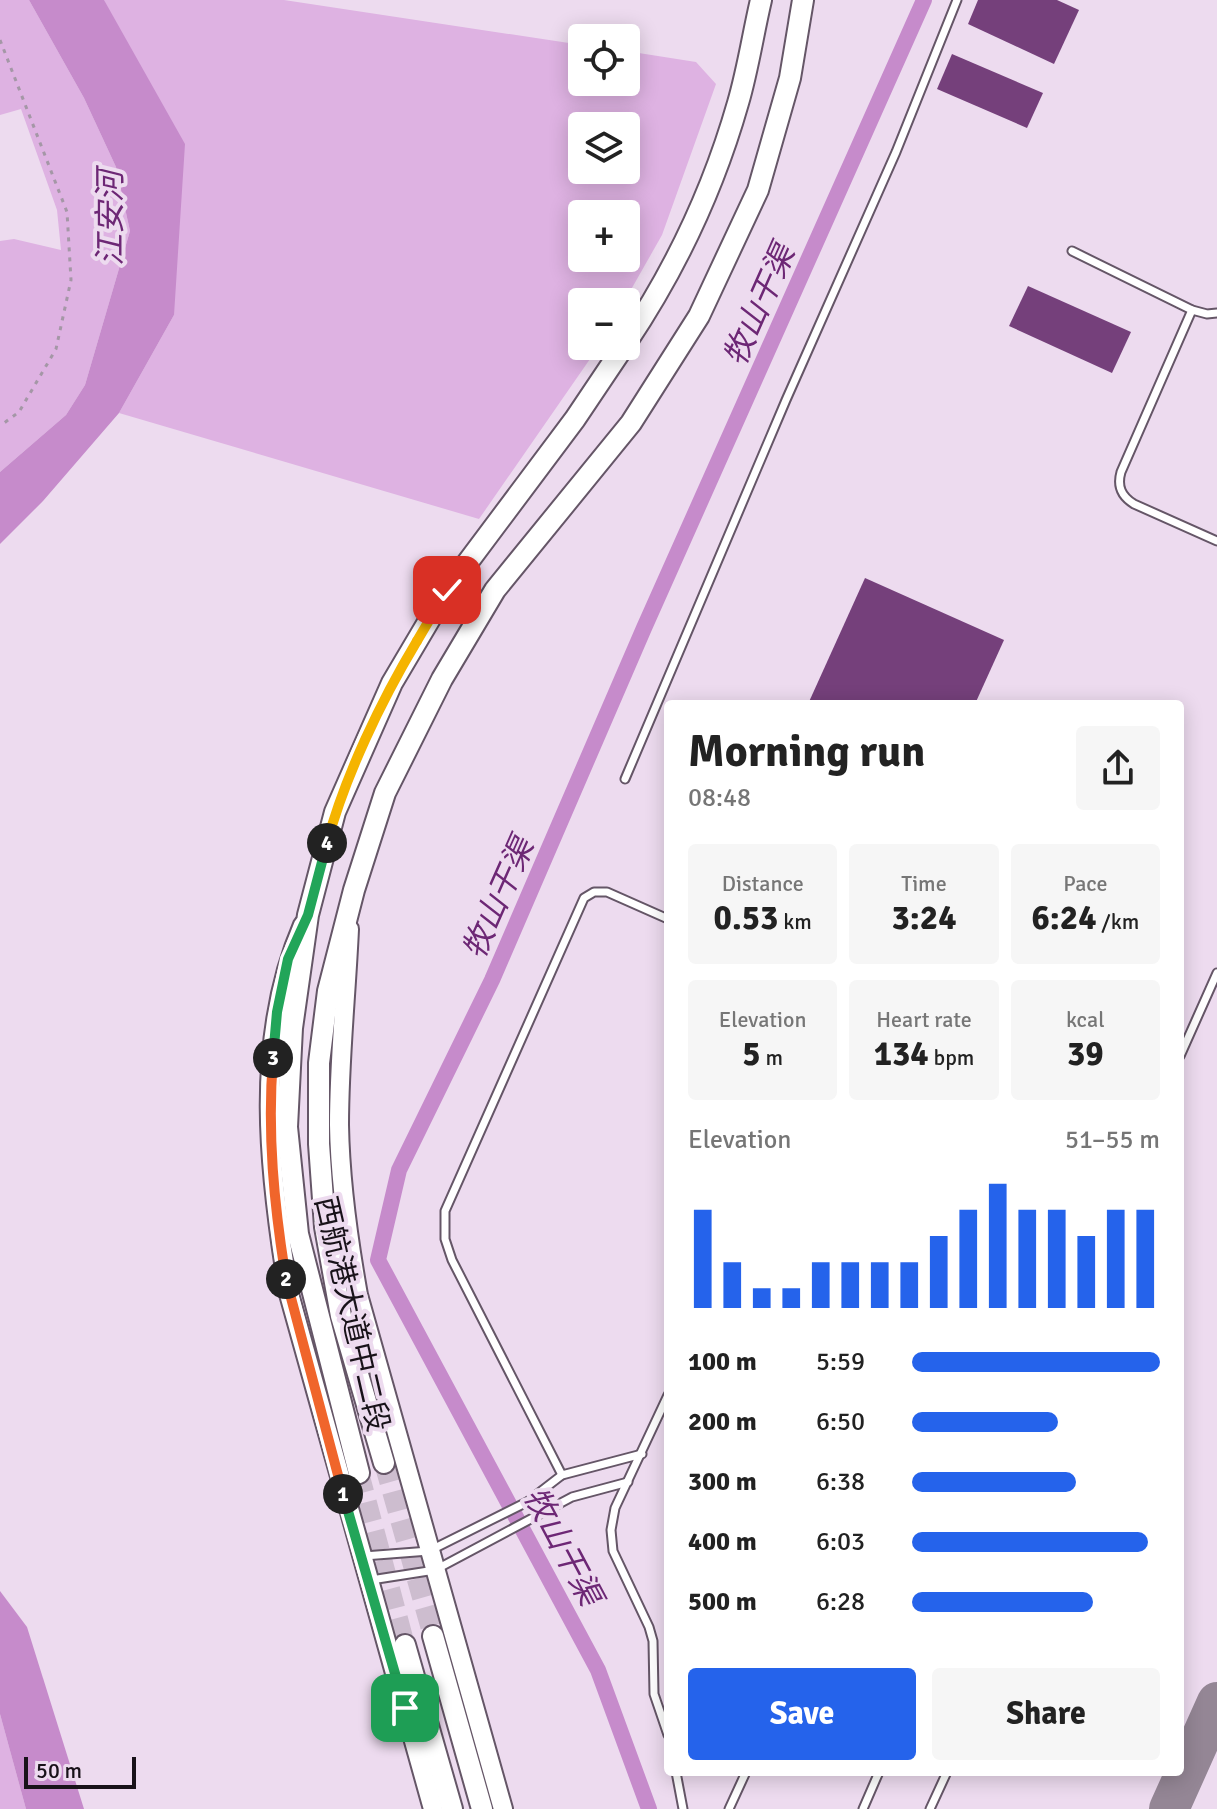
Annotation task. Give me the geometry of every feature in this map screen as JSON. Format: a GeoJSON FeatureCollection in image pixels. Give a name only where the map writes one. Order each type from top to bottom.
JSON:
{"type":"FeatureCollection","features":[{"type":"Feature","properties":{"kind":"main road","name":"西航港大道中二段"},"geometry":{"type":"LineString","coordinates":[[640,322],[699,211],[738,103],[761,0]]}},
{"type":"Feature","properties":{"kind":"main road","name":"西航港大道中二段"},"geometry":{"type":"LineString","coordinates":[[384,1463],[341,1316],[325,1227],[319,1144],[319,1063],[328,991],[350,902],[385,793],[449,666],[495,590],[631,423],[699,316],[758,190],[790,78],[803,0]]}},
{"type":"Feature","properties":{"kind":"main road","name":"西航港大道中二段"},"geometry":{"type":"LineString","coordinates":[[359,1473],[298,1234],[287,1127],[292,1028],[308,915],[335,812],[392,683],[447,590],[575,419],[615,360]]}},
{"type":"Feature","properties":{"kind":"main road"},"geometry":{"type":"LineString","coordinates":[[433,1636],[482,1809]]}},
{"type":"Feature","properties":{"kind":"main road"},"geometry":{"type":"LineString","coordinates":[[405,1645],[452,1809]]}},
{"type":"Feature","properties":{"kind":"street"},"geometry":{"type":"LineString","coordinates":[[350,902],[339,1126],[348,1239],[358,1295],[503,1809]]}},
{"type":"Feature","properties":{"kind":"street"},"geometry":{"type":"LineString","coordinates":[[308,915],[288,959],[277,1012],[270,1146],[277,1222],[289,1294],[433,1809]]}},
{"type":"Feature","properties":{"kind":"lane"},"geometry":{"type":"LineString","coordinates":[[625,779],[786,400],[896,152],[957,0]]}},
{"type":"Feature","properties":{"kind":"lane"},"geometry":{"type":"LineString","coordinates":[[1072,251],[1192,310],[1217,313]]}},
{"type":"Feature","properties":{"kind":"lane"},"geometry":{"type":"LineString","coordinates":[[1192,310],[1121,472],[1119,485],[1124,496],[1134,504],[1217,541]]}},
{"type":"Feature","properties":{"kind":"lane"},"geometry":{"type":"LineString","coordinates":[[562,1475],[452,1260],[445,1239],[445,1211],[584,898],[594,892],[607,892],[664,917]]}},
{"type":"Feature","properties":{"kind":"lane"},"geometry":{"type":"LineString","coordinates":[[1184,1047],[1217,973]]}},
{"type":"Feature","properties":{"kind":"lane"},"geometry":{"type":"LineString","coordinates":[[664,1404],[611,1521],[612,1543],[653,1641],[654,1694],[664,1723]]}},
{"type":"Feature","properties":{"kind":"lane"},"geometry":{"type":"LineString","coordinates":[[360,1556],[429,1551],[527,1502],[562,1475],[642,1454]]}},
{"type":"Feature","properties":{"kind":"lane"},"geometry":{"type":"LineString","coordinates":[[368,1581],[435,1570],[572,1497],[628,1482]]}},
{"type":"Feature","properties":{"kind":"lane"},"geometry":{"type":"LineString","coordinates":[[677,1776],[683,1809]]}},
{"type":"Feature","properties":{"kind":"lane"},"geometry":{"type":"LineString","coordinates":[[729,1809],[744,1776]]}},
{"type":"Feature","properties":{"kind":"lane"},"geometry":{"type":"LineString","coordinates":[[863,1809],[877,1776]]}},
{"type":"Feature","properties":{"kind":"lane"},"geometry":{"type":"LineString","coordinates":[[930,1809],[945,1776]]}},
{"type":"Feature","properties":{"kind":"path"},"geometry":{"type":"LineString","coordinates":[[0,40],[67,212],[71,280],[56,349],[19,412],[0,426]]}},
{"type":"Feature","properties":{"kind":"shaded area"},"geometry":{"type":"Polygon","coordinates":[[[0,0],[29,0],[84,98],[116,167],[130,231],[85,385],[66,415],[0,472],[0,241],[14,239],[61,250],[57,210],[21,109],[0,115],[0,0]]]}},
{"type":"Feature","properties":{"kind":"shaded area"},"geometry":{"type":"Polygon","coordinates":[[[29,0],[104,0],[185,144],[174,315],[119,413],[43,501],[0,544],[0,472],[66,415],[85,385],[130,231],[116,167],[84,98],[29,0]]]}},
{"type":"Feature","properties":{"kind":"shaded area"},"geometry":{"type":"Polygon","coordinates":[[[104,0],[284,0],[568,43],[568,96],[640,96],[640,53],[696,62],[716,84],[662,235],[632,288],[568,288],[568,360],[589,360],[479,519],[119,413],[174,315],[104,0]]]}},
{"type":"Feature","properties":{"kind":"shaded area"},"geometry":{"type":"Polygon","coordinates":[[[0,1591],[27,1627],[84,1809],[26,1809],[0,1714],[0,1591]]]}},
{"type":"Feature","properties":{"kind":"shaded area"},"geometry":{"type":"Polygon","coordinates":[[[0,1714],[26,1809],[0,1809],[0,1714]]]}},
{"type":"Feature","properties":{"kind":"building"},"geometry":{"type":"Polygon","coordinates":[[[978,0],[1057,0],[1079,10],[1054,64],[968,24],[978,0]]]}},
{"type":"Feature","properties":{"kind":"building"},"geometry":{"type":"Polygon","coordinates":[[[952,54],[1043,93],[1027,128],[937,89],[952,54]]]}},
{"type":"Feature","properties":{"kind":"building"},"geometry":{"type":"Polygon","coordinates":[[[1028,286],[1131,332],[1112,373],[1009,326],[1028,286]]]}},
{"type":"Feature","properties":{"kind":"building"},"geometry":{"type":"Polygon","coordinates":[[[865,578],[1004,640],[977,700],[810,700],[865,578]]]}},
{"type":"Feature","properties":{"kind":"waterway","name":"牧山干渠"},"geometry":{"type":"LineString","coordinates":[[649,1809],[598,1670],[378,1260],[399,1170],[492,980],[644,628],[924,0]]}},
{"type":"Feature","properties":{"kind":"taxiway"},"geometry":{"type":"LineString","coordinates":[[1184,1776],[1217,1702]]}},
{"type":"Feature","properties":{"kind":"taxiway"},"geometry":{"type":"LineString","coordinates":[[1169,1809],[1184,1776]]}},
{"type":"Feature","properties":{"kind":"tunnel"},"geometry":{"type":"LineString","coordinates":[[384,1463],[433,1636]]}},
{"type":"Feature","properties":{"kind":"tunnel"},"geometry":{"type":"LineString","coordinates":[[359,1473],[405,1645]]}},
{"type":"Feature","properties":{"kind":"route"},"geometry":{"type":"LineString","coordinates":[[405,1708],[349,1518],[289,1294],[277,1222],[270,1146],[271,1085],[277,1012],[288,959],[308,915],[335,812],[392,683],[447,590]]}},
{"type":"Feature","properties":{"kind":"water label","name":"江安河"},"geometry":{"type":"Point","coordinates":[110,218]}}]}
